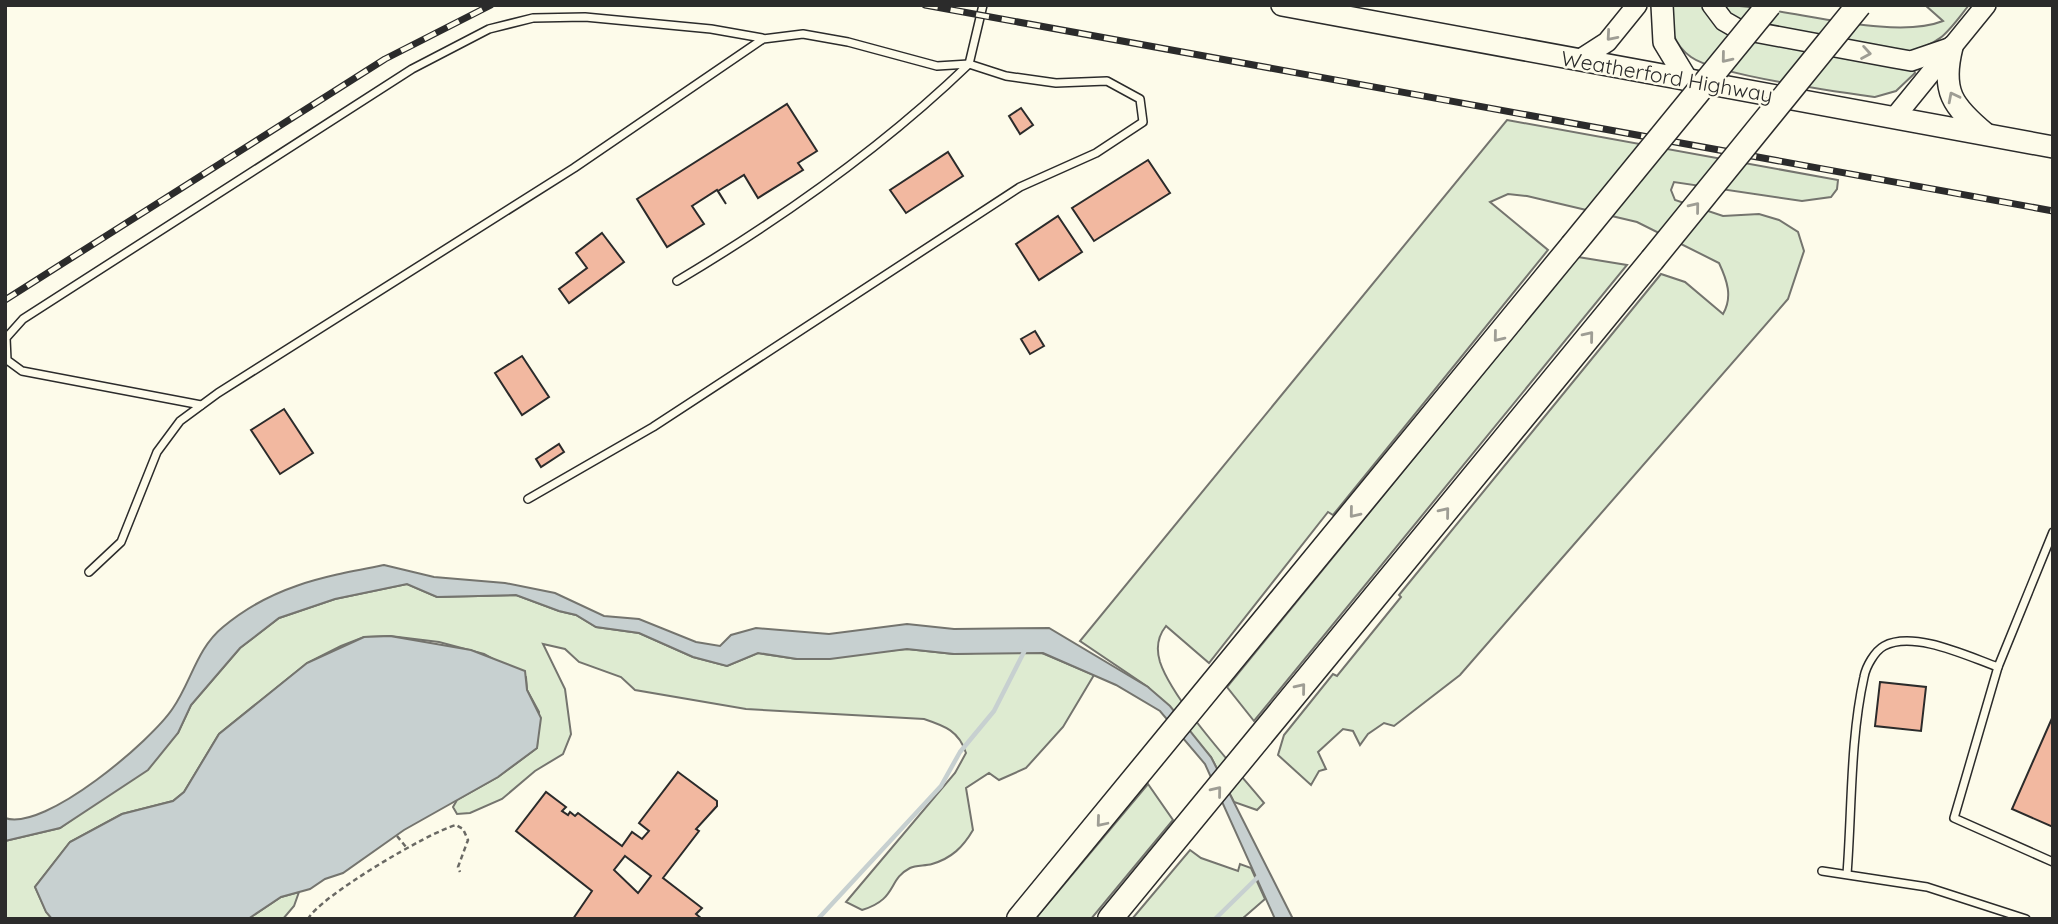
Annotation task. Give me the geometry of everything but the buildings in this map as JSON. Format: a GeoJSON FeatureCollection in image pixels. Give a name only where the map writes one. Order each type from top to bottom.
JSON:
{"type":"FeatureCollection","features":[{"type":"Feature","properties":{"kind":"highway"},"geometry":{"type":"LineString","coordinates":[[1019,919],[1145,769],[1769,5]]}},
{"type":"Feature","properties":{"kind":"highway"},"geometry":{"type":"LineString","coordinates":[[1110,919],[1859,5]]}},
{"type":"Feature","properties":{"kind":"main road","name":"Weatherford Highway"},"geometry":{"type":"LineString","coordinates":[[1282,5],[2053,147]]}},
{"type":"Feature","properties":{"kind":"main road"},"geometry":{"type":"LineString","coordinates":[[1579,60],[1606,42],[1637,5]]}},
{"type":"Feature","properties":{"kind":"main road"},"geometry":{"type":"LineString","coordinates":[[1662,5],[1664,42],[1677,69],[1687,80]]}},
{"type":"Feature","properties":{"kind":"main road"},"geometry":{"type":"LineString","coordinates":[[1712,5],[1724,21],[1738,29],[1911,61],[1952,47]]}},
{"type":"Feature","properties":{"kind":"main road"},"geometry":{"type":"LineString","coordinates":[[1894,118],[1986,5]]}},
{"type":"Feature","properties":{"kind":"main road"},"geometry":{"type":"LineString","coordinates":[[1952,47],[1945,73],[1949,92],[1963,115],[1987,135]]}},
{"type":"Feature","properties":{"kind":"lane"},"geometry":{"type":"LineString","coordinates":[[677,281],[742,242],[931,101],[970,64],[983,5]]}},
{"type":"Feature","properties":{"kind":"lane"},"geometry":{"type":"LineString","coordinates":[[201,405],[22,371],[7,360],[6,338],[23,319],[412,69],[489,30],[534,18],[585,17],[711,29],[763,39],[803,34],[848,42],[937,66],[970,64],[1006,76],[1056,83],[1107,81],[1140,99],[1143,122],[1096,153],[1020,187],[653,427],[527,499]]}},
{"type":"Feature","properties":{"kind":"lane"},"geometry":{"type":"LineString","coordinates":[[89,572],[121,542],[157,452],[180,421],[201,405],[574,168],[763,39]]}},
{"type":"Feature","properties":{"kind":"lane"},"geometry":{"type":"LineString","coordinates":[[2053,531],[1998,667],[1954,818],[2053,862]]}},
{"type":"Feature","properties":{"kind":"lane"},"geometry":{"type":"LineString","coordinates":[[1847,874],[1858,721],[1864,674],[1873,656],[1885,646],[1925,642],[1998,667]]}},
{"type":"Feature","properties":{"kind":"lane"},"geometry":{"type":"LineString","coordinates":[[1822,870],[1927,887],[2026,919]]}},
{"type":"Feature","properties":{"kind":"path"},"geometry":{"type":"LineString","coordinates":[[308,919],[326,901],[406,847],[438,831],[459,826],[468,840],[458,867],[460,872]]}},
{"type":"Feature","properties":{"kind":"path"},"geometry":{"type":"LineString","coordinates":[[397,836],[406,847]]}},
{"type":"Feature","properties":{"kind":"green space"},"geometry":{"type":"Polygon","coordinates":[[[1673,5],[1702,5],[1707,13],[1914,70],[1915,73],[1896,91],[1875,97],[1779,82],[1725,70],[1691,57],[1680,47],[1673,34],[1673,5]]]}},
{"type":"Feature","properties":{"kind":"green space"},"geometry":{"type":"Polygon","coordinates":[[[1720,5],[1894,27],[1921,26],[1943,21],[1925,5],[1969,5],[1943,36],[1929,45],[1907,53],[1735,19],[1720,5]]]}},
{"type":"Feature","properties":{"kind":"green space"},"geometry":{"type":"Polygon","coordinates":[[[1507,120],[1838,180],[1837,189],[1831,197],[1802,201],[1674,182],[1671,190],[1675,200],[1723,216],[1759,214],[1779,220],[1798,232],[1804,251],[1788,299],[1460,675],[1394,726],[1384,723],[1368,734],[1360,745],[1353,731],[1343,729],[1318,752],[1326,769],[1319,771],[1311,785],[1278,755],[1284,735],[1333,674],[1337,676],[1401,597],[1399,595],[1661,274],[1685,282],[1723,314],[1726,308],[1728,288],[1719,263],[1637,222],[1527,196],[1508,194],[1490,202],[1548,250],[1333,515],[1328,512],[1209,663],[1166,626],[1161,634],[1159,657],[1167,678],[1191,715],[1264,803],[1257,810],[1234,802],[1211,757],[1148,687],[1080,641],[1507,120]]]}},
{"type":"Feature","properties":{"kind":"green space"},"geometry":{"type":"Polygon","coordinates":[[[1578,257],[1627,265],[1254,721],[1227,687],[1578,257]]]}},
{"type":"Feature","properties":{"kind":"green space"},"geometry":{"type":"Polygon","coordinates":[[[407,584],[437,597],[516,595],[576,615],[596,627],[639,633],[693,657],[727,666],[758,653],[797,659],[907,649],[954,654],[1017,651],[1042,653],[1094,675],[1063,727],[1026,768],[999,780],[989,773],[966,788],[973,830],[961,847],[939,862],[910,868],[898,878],[887,895],[873,906],[862,910],[846,902],[955,773],[966,753],[955,734],[945,727],[924,719],[746,709],[635,690],[621,677],[579,662],[565,649],[543,644],[565,689],[571,734],[563,754],[535,771],[502,799],[470,813],[457,814],[453,807],[457,800],[498,777],[537,748],[539,712],[527,690],[526,677],[484,654],[439,642],[390,636],[364,637],[307,663],[219,734],[184,792],[173,801],[122,814],[70,842],[35,887],[52,919],[5,919],[5,841],[60,828],[104,797],[178,733],[191,705],[240,648],[279,618],[335,599],[407,584]]]}},
{"type":"Feature","properties":{"kind":"green space"},"geometry":{"type":"Polygon","coordinates":[[[1148,784],[1173,820],[1091,919],[1035,919],[1148,784]]]}},
{"type":"Feature","properties":{"kind":"green space"},"geometry":{"type":"Polygon","coordinates":[[[1190,850],[1201,858],[1238,871],[1240,864],[1251,868],[1265,899],[1242,919],[1132,919],[1190,850]]]}},
{"type":"Feature","properties":{"kind":"green space"},"geometry":{"type":"Polygon","coordinates":[[[299,892],[294,906],[283,919],[248,919],[281,897],[299,892]]]}},
{"type":"Feature","properties":{"kind":"shaded area"},"geometry":{"type":"Polygon","coordinates":[[[384,565],[434,577],[505,583],[555,593],[604,616],[639,619],[696,642],[720,646],[731,635],[756,628],[829,634],[907,624],[954,629],[1049,628],[1148,687],[1170,706],[1211,757],[1293,919],[1275,919],[1205,764],[1160,711],[1116,685],[1043,653],[954,654],[907,649],[830,659],[797,659],[758,653],[727,666],[693,657],[639,633],[596,627],[576,615],[516,595],[437,597],[407,584],[335,599],[279,618],[240,648],[191,705],[178,733],[148,770],[60,828],[5,841],[5,818],[23,819],[70,798],[144,741],[173,708],[200,655],[214,635],[241,613],[299,585],[384,565]]]}},
{"type":"Feature","properties":{"kind":"shaded area"},"geometry":{"type":"Polygon","coordinates":[[[390,636],[471,650],[525,671],[527,690],[541,718],[537,748],[498,777],[404,830],[343,873],[325,879],[310,889],[281,897],[248,919],[52,919],[46,912],[35,887],[70,842],[122,814],[173,801],[184,792],[219,734],[307,663],[364,637],[390,636]]]}},
{"type":"Feature","properties":{"kind":"waterway"},"geometry":{"type":"LineString","coordinates":[[818,919],[941,786],[960,752],[994,711],[1027,646]]}},
{"type":"Feature","properties":{"kind":"waterway"},"geometry":{"type":"LineString","coordinates":[[1215,919],[1258,877]]}},
{"type":"Feature","properties":{"kind":"railway"},"geometry":{"type":"LineString","coordinates":[[5,300],[385,59],[491,5]]}},
{"type":"Feature","properties":{"kind":"railway"},"geometry":{"type":"LineString","coordinates":[[925,5],[2053,211]]}}]}
